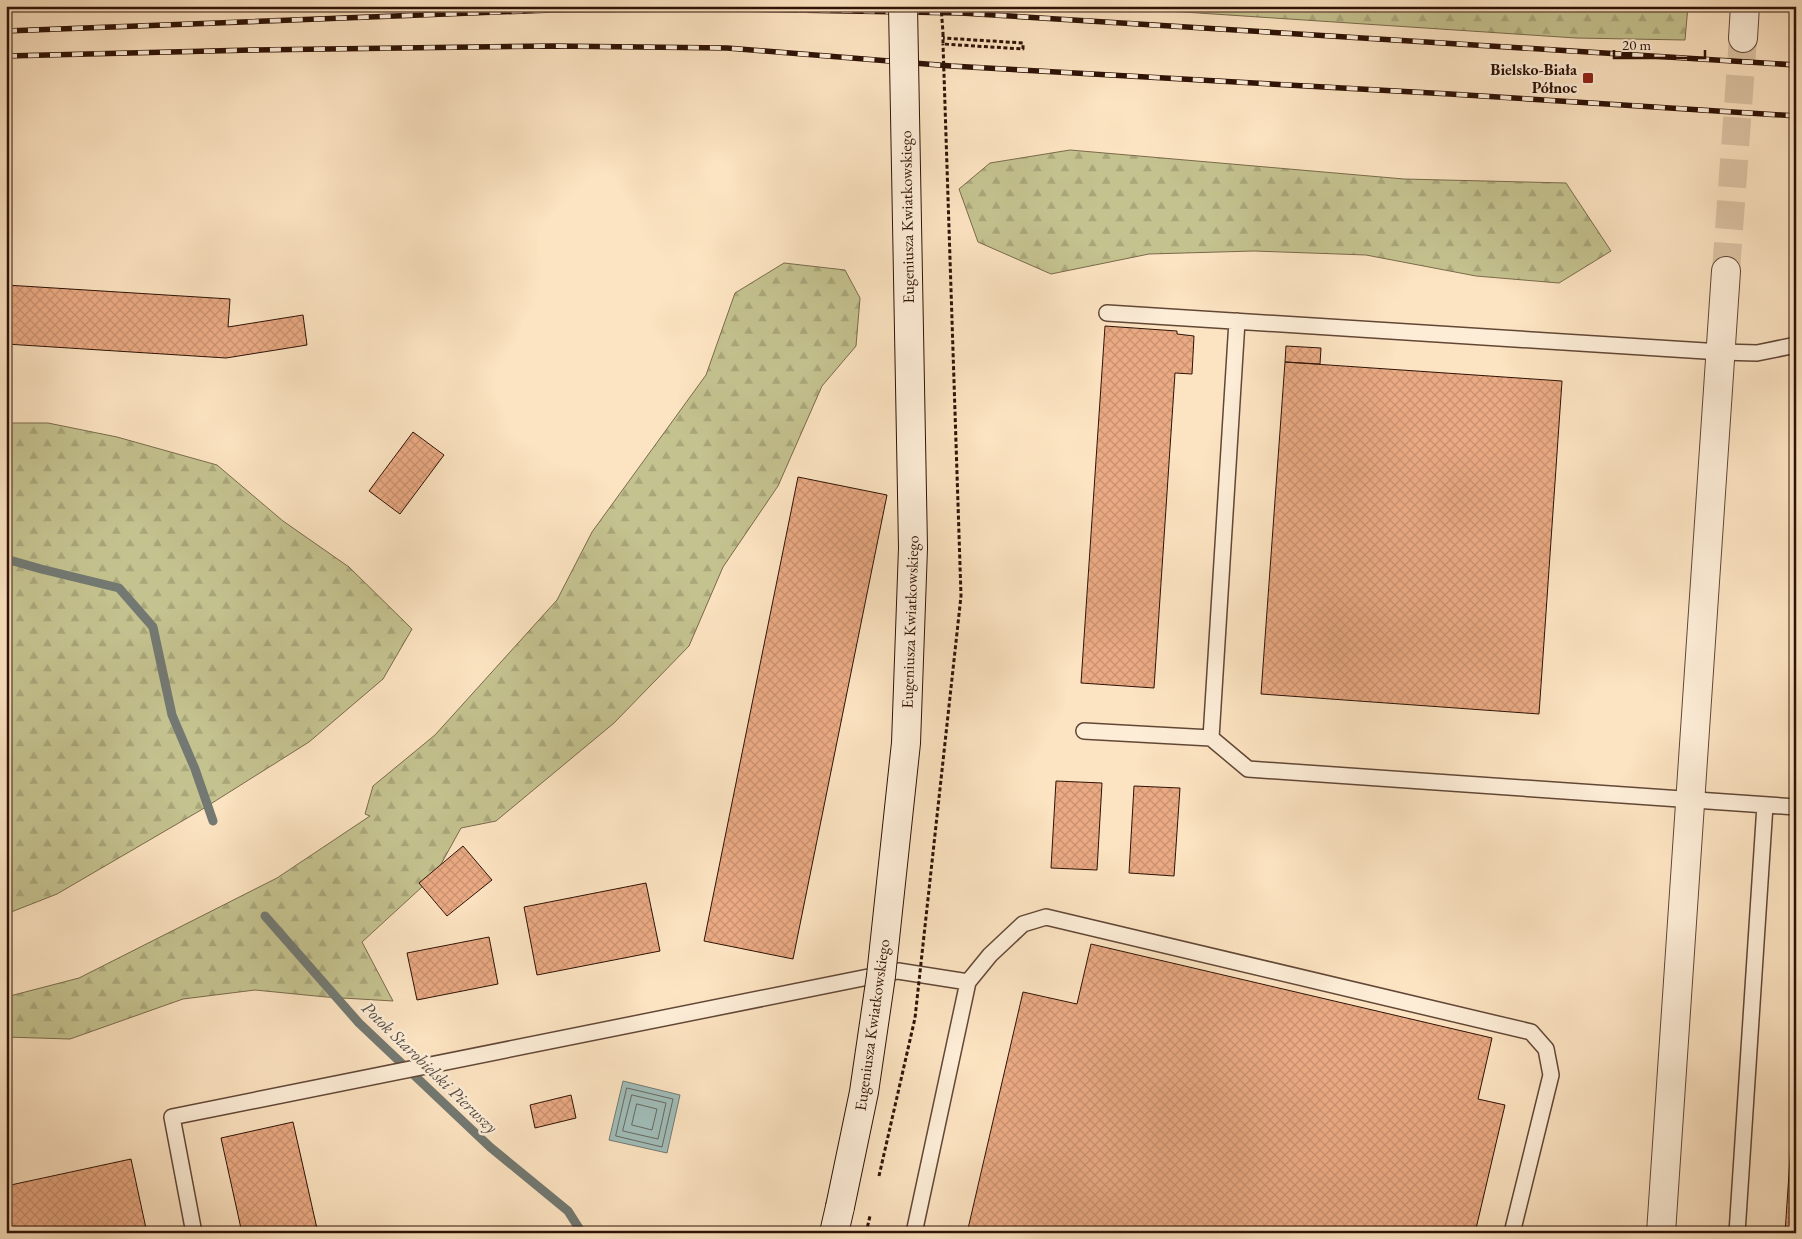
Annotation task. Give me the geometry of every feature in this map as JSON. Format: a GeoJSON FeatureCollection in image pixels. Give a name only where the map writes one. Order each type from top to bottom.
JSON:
{"type":"FeatureCollection","features":[{"type":"Feature","properties":{"kind":"street","name":"Eugeniusza Kwiatkowskiego"},"geometry":{"type":"LineString","coordinates":[[834,1233],[864,1092],[878,995],[906,743],[913,548],[902,6]]}},
{"type":"Feature","properties":{"kind":"street"},"geometry":{"type":"LineString","coordinates":[[1742,38],[1745,6]]}},
{"type":"Feature","properties":{"kind":"street"},"geometry":{"type":"LineString","coordinates":[[1660,1233],[1726,271]]}},
{"type":"Feature","properties":{"kind":"lane"},"geometry":{"type":"LineString","coordinates":[[1107,313],[1721,352],[1757,353],[1796,345]]}},
{"type":"Feature","properties":{"kind":"lane"},"geometry":{"type":"LineString","coordinates":[[1211,738],[1237,321]]}},
{"type":"Feature","properties":{"kind":"lane"},"geometry":{"type":"LineString","coordinates":[[1084,732],[1211,738],[1248,769],[1796,807]]}},
{"type":"Feature","properties":{"kind":"lane"},"geometry":{"type":"LineString","coordinates":[[1737,1233],[1765,805]]}},
{"type":"Feature","properties":{"kind":"lane"},"geometry":{"type":"LineString","coordinates":[[914,1233],[968,982],[990,955],[1023,924],[1046,917],[1531,1032],[1546,1049],[1551,1074],[1512,1233]]}},
{"type":"Feature","properties":{"kind":"lane"},"geometry":{"type":"LineString","coordinates":[[194,1233],[172,1117],[898,971],[968,982]]}},
{"type":"Feature","properties":{"kind":"path"},"geometry":{"type":"LineString","coordinates":[[941,6],[944,86]]}},
{"type":"Feature","properties":{"kind":"path"},"geometry":{"type":"LineString","coordinates":[[943,38],[1023,43],[1023,49],[943,44]]}},
{"type":"Feature","properties":{"kind":"green space"},"geometry":{"type":"Polygon","coordinates":[[[1150,6],[1688,6],[1685,40],[1576,38],[1168,11],[1150,6]]]}},
{"type":"Feature","properties":{"kind":"green space"},"geometry":{"type":"Polygon","coordinates":[[[1070,150],[1404,179],[1566,183],[1611,251],[1559,283],[1476,276],[1366,255],[1254,251],[1149,254],[1051,274],[978,242],[959,189],[990,163],[1070,150]]]}},
{"type":"Feature","properties":{"kind":"green space"},"geometry":{"type":"Polygon","coordinates":[[[784,263],[845,270],[860,298],[856,346],[822,386],[778,486],[723,567],[689,646],[614,723],[496,821],[461,828],[435,875],[362,942],[393,1001],[255,990],[183,999],[70,1039],[6,1037],[6,997],[79,978],[277,878],[370,816],[365,814],[373,786],[435,735],[557,600],[592,532],[706,375],[735,293],[784,263]]]}},
{"type":"Feature","properties":{"kind":"green space"},"geometry":{"type":"Polygon","coordinates":[[[6,423],[48,423],[117,437],[217,465],[283,521],[349,567],[412,629],[383,679],[309,742],[201,810],[57,894],[6,914],[6,423]]]}},
{"type":"Feature","properties":{"kind":"water"},"geometry":{"type":"Polygon","coordinates":[[[623,1081],[680,1095],[667,1153],[609,1140],[623,1081]]]}},
{"type":"Feature","properties":{"kind":"building"},"geometry":{"type":"Polygon","coordinates":[[[6,285],[230,299],[228,327],[303,315],[307,345],[226,358],[6,344],[6,285]]]}},
{"type":"Feature","properties":{"kind":"building"},"geometry":{"type":"Polygon","coordinates":[[[1105,326],[1177,331],[1177,334],[1194,336],[1192,374],[1175,373],[1154,688],[1081,683],[1105,326]]]}},
{"type":"Feature","properties":{"kind":"building"},"geometry":{"type":"Polygon","coordinates":[[[1286,346],[1321,348],[1320,364],[1285,362],[1286,346]]]}},
{"type":"Feature","properties":{"kind":"building"},"geometry":{"type":"Polygon","coordinates":[[[1285,362],[1562,381],[1539,714],[1261,694],[1285,362]]]}},
{"type":"Feature","properties":{"kind":"building"},"geometry":{"type":"Polygon","coordinates":[[[413,432],[444,455],[400,514],[369,491],[413,432]]]}},
{"type":"Feature","properties":{"kind":"building"},"geometry":{"type":"Polygon","coordinates":[[[798,477],[887,495],[793,959],[704,941],[798,477]]]}},
{"type":"Feature","properties":{"kind":"building"},"geometry":{"type":"Polygon","coordinates":[[[1056,781],[1102,783],[1097,870],[1051,868],[1056,781]]]}},
{"type":"Feature","properties":{"kind":"building"},"geometry":{"type":"Polygon","coordinates":[[[1134,786],[1180,788],[1174,876],[1129,873],[1134,786]]]}},
{"type":"Feature","properties":{"kind":"building"},"geometry":{"type":"Polygon","coordinates":[[[463,846],[492,880],[447,916],[419,883],[463,846]]]}},
{"type":"Feature","properties":{"kind":"building"},"geometry":{"type":"Polygon","coordinates":[[[646,883],[660,951],[537,975],[524,907],[646,883]]]}},
{"type":"Feature","properties":{"kind":"building"},"geometry":{"type":"Polygon","coordinates":[[[489,937],[498,984],[417,1000],[407,953],[489,937]]]}},
{"type":"Feature","properties":{"kind":"building"},"geometry":{"type":"Polygon","coordinates":[[[1091,944],[1492,1038],[1478,1099],[1505,1105],[1475,1233],[967,1233],[1023,992],[1077,1004],[1091,944]]]}},
{"type":"Feature","properties":{"kind":"building"},"geometry":{"type":"Polygon","coordinates":[[[1796,1069],[1796,1233],[1785,1233],[1796,1069]]]}},
{"type":"Feature","properties":{"kind":"building"},"geometry":{"type":"Polygon","coordinates":[[[571,1095],[576,1118],[535,1128],[530,1105],[571,1095]]]}},
{"type":"Feature","properties":{"kind":"building"},"geometry":{"type":"Polygon","coordinates":[[[293,1122],[318,1233],[242,1233],[221,1138],[293,1122]]]}},
{"type":"Feature","properties":{"kind":"building"},"geometry":{"type":"Polygon","coordinates":[[[131,1159],[147,1233],[6,1233],[6,1186],[131,1159]]]}},
{"type":"Feature","properties":{"kind":"waterway","name":"Potok Starobielski Pierwszy"},"geometry":{"type":"LineString","coordinates":[[6,559],[119,588],[153,627],[172,715],[195,769],[213,821]]}},
{"type":"Feature","properties":{"kind":"waterway","name":"Potok Starobielski Pierwszy"},"geometry":{"type":"LineString","coordinates":[[265,916],[359,1023],[490,1147],[568,1211],[582,1233]]}},
{"type":"Feature","properties":{"kind":"tunnel"},"geometry":{"type":"LineString","coordinates":[[1726,271],[1743,38]]}},
{"type":"Feature","properties":{"kind":"railway"},"geometry":{"type":"LineString","coordinates":[[6,31],[552,10],[732,9],[961,13],[1796,65]]}},
{"type":"Feature","properties":{"kind":"railway"},"geometry":{"type":"LineString","coordinates":[[6,56],[252,50],[553,46],[727,48],[951,66],[1450,94],[1796,116]]}},
{"type":"Feature","properties":{"kind":"place","name":"Bielsko-Biała Północ"},"geometry":{"type":"Point","coordinates":[1588,78]}}]}
